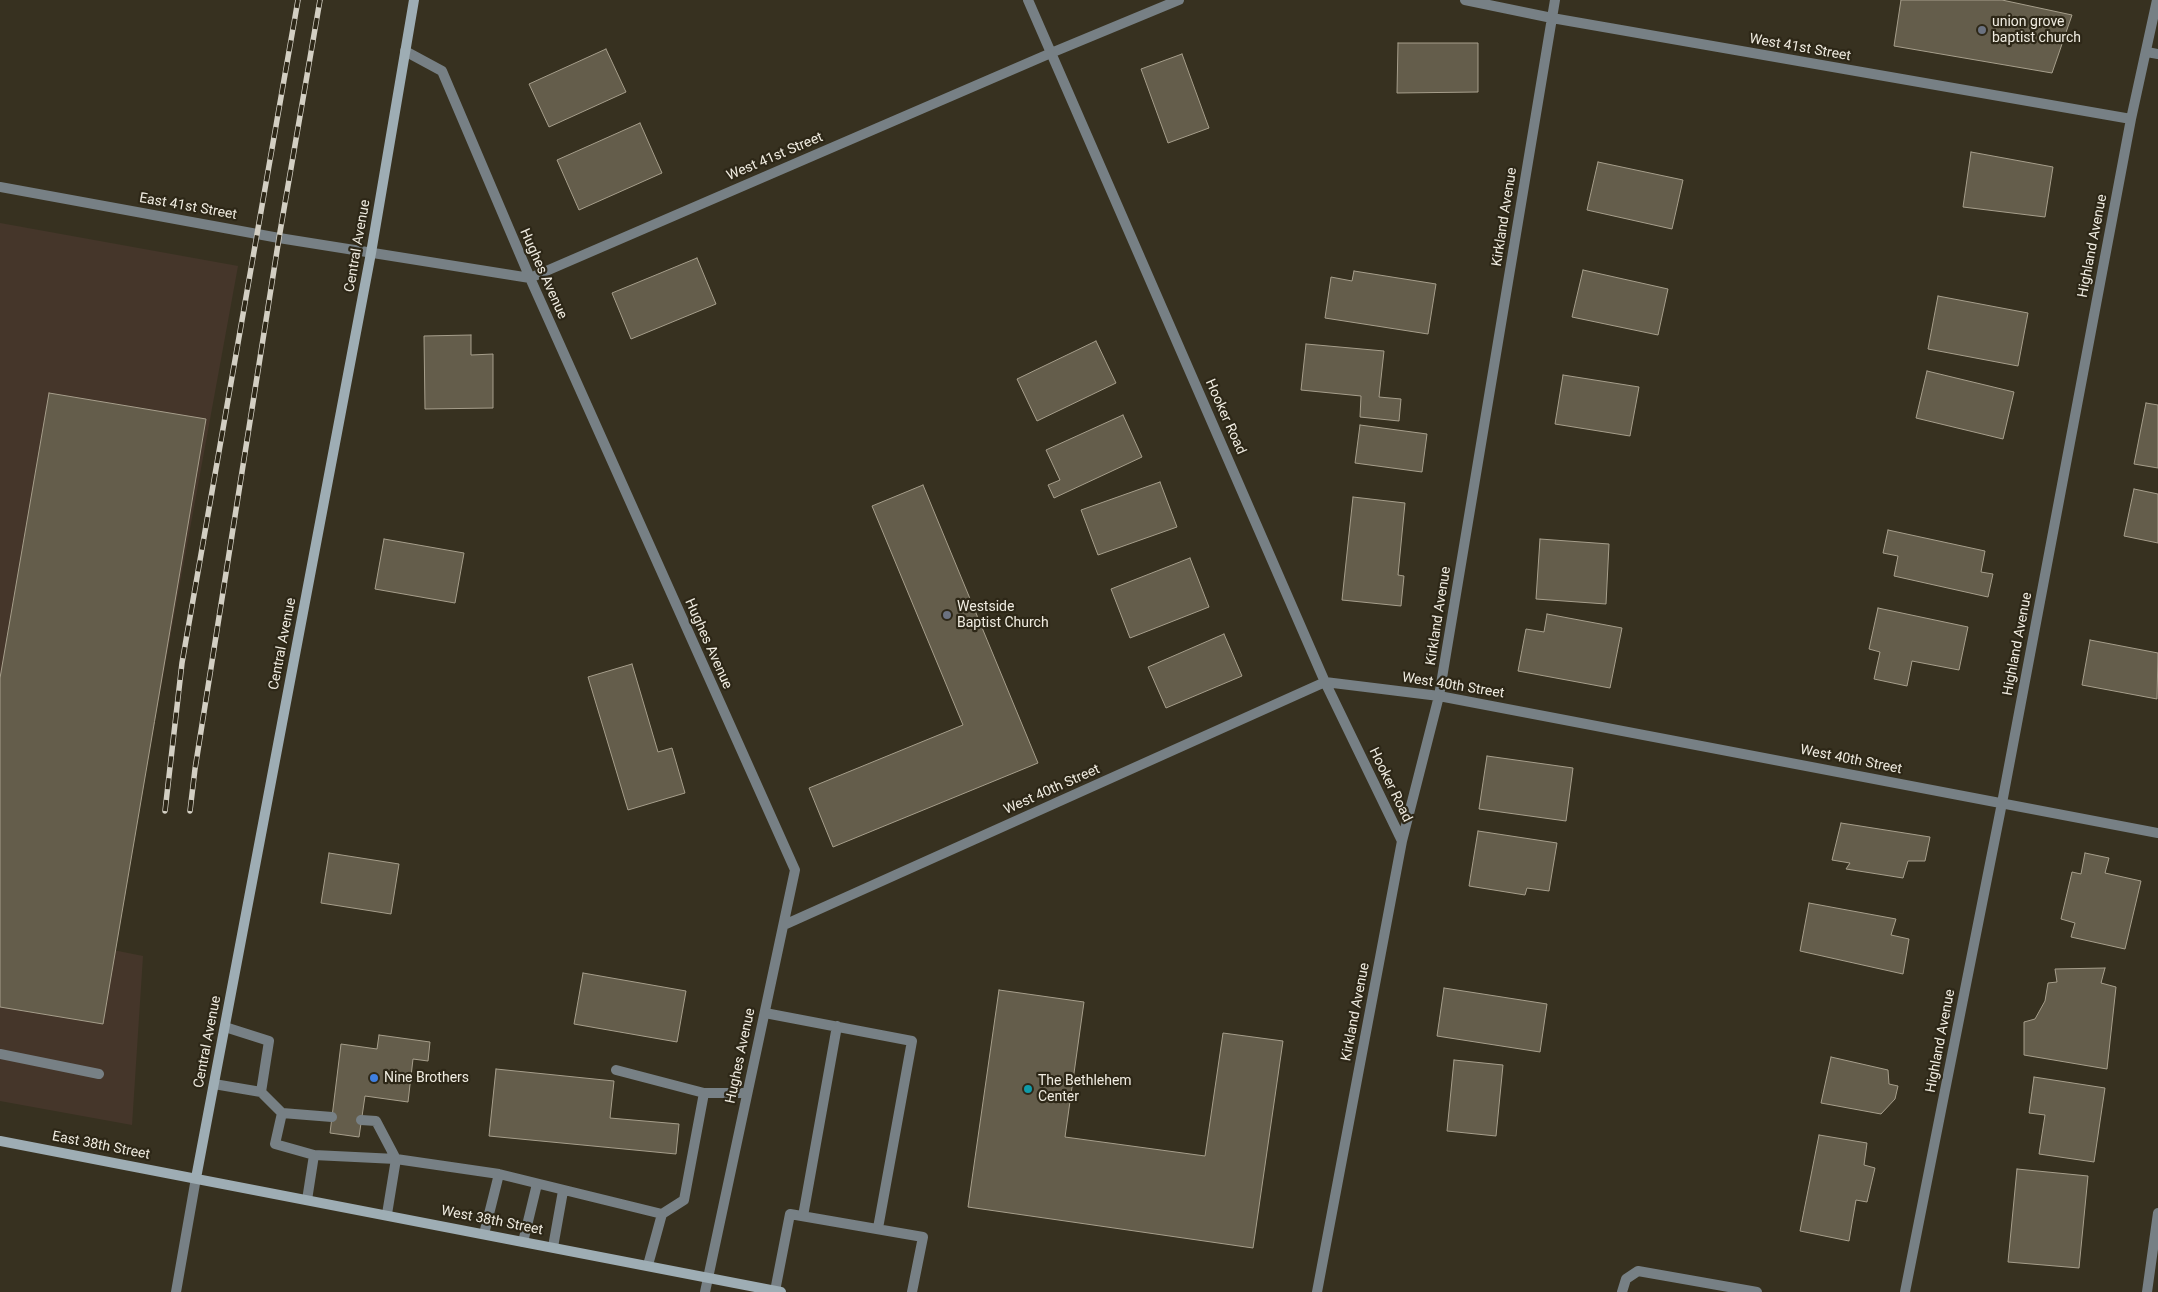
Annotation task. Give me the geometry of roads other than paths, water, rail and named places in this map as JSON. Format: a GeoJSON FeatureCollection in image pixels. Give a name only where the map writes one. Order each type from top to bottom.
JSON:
{"type":"FeatureCollection","features":[{"type":"Feature","properties":{"kind":"street","name":"Central Avenue"},"geometry":{"type":"LineString","coordinates":[[176,1292],[371,253],[414,0]]}},
{"type":"Feature","properties":{"kind":"street","name":"Hooker Road"},"geometry":{"type":"LineString","coordinates":[[1028,0],[1325,682],[1402,842]]}},
{"type":"Feature","properties":{"kind":"street","name":"West 41st Street"},"geometry":{"type":"LineString","coordinates":[[530,278],[1051,53],[1179,0]]}},
{"type":"Feature","properties":{"kind":"street","name":"West 41st Street"},"geometry":{"type":"LineString","coordinates":[[1465,0],[1552,18],[2131,119]]}},
{"type":"Feature","properties":{"kind":"street","name":"Kirkland Avenue"},"geometry":{"type":"LineString","coordinates":[[1317,1292],[1402,842],[1439,696],[1555,0]]}},
{"type":"Feature","properties":{"kind":"street","name":"Highland Avenue"},"geometry":{"type":"LineString","coordinates":[[1905,1292],[2002,803],[2131,119],[2157,0]]}},
{"type":"Feature","properties":{"kind":"street","name":"Hughes Avenue"},"geometry":{"type":"LineString","coordinates":[[405,51],[442,71],[530,278],[795,870],[705,1292]]}},
{"type":"Feature","properties":{"kind":"street"},"geometry":{"type":"LineString","coordinates":[[2147,52],[2158,54]]}},
{"type":"Feature","properties":{"kind":"street","name":"East 41st Street"},"geometry":{"type":"LineString","coordinates":[[0,187],[371,253]]}},
{"type":"Feature","properties":{"kind":"street"},"geometry":{"type":"LineString","coordinates":[[371,253],[530,278]]}},
{"type":"Feature","properties":{"kind":"street","name":"West 40th Street"},"geometry":{"type":"LineString","coordinates":[[784,925],[1325,682],[1439,696],[2158,833]]}},
{"type":"Feature","properties":{"kind":"street"},"geometry":{"type":"LineString","coordinates":[[765,1013],[912,1040],[878,1228]]}},
{"type":"Feature","properties":{"kind":"street"},"geometry":{"type":"LineString","coordinates":[[803,1216],[837,1026]]}},
{"type":"Feature","properties":{"kind":"street"},"geometry":{"type":"LineString","coordinates":[[225,1027],[269,1041],[261,1092]]}},
{"type":"Feature","properties":{"kind":"street"},"geometry":{"type":"LineString","coordinates":[[0,1054],[99,1074]]}},
{"type":"Feature","properties":{"kind":"street"},"geometry":{"type":"LineString","coordinates":[[616,1070],[704,1093],[747,1093]]}},
{"type":"Feature","properties":{"kind":"street"},"geometry":{"type":"LineString","coordinates":[[214,1084],[261,1092],[282,1113],[332,1117]]}},
{"type":"Feature","properties":{"kind":"street"},"geometry":{"type":"LineString","coordinates":[[648,1265],[662,1214],[684,1200],[704,1093]]}},
{"type":"Feature","properties":{"kind":"street"},"geometry":{"type":"LineString","coordinates":[[282,1113],[275,1144],[314,1154],[396,1159],[499,1174],[563,1192],[662,1214]]}},
{"type":"Feature","properties":{"kind":"street"},"geometry":{"type":"LineString","coordinates":[[362,1120],[376,1121],[396,1159],[387,1214]]}},
{"type":"Feature","properties":{"kind":"street","name":"East 38th Street"},"geometry":{"type":"LineString","coordinates":[[0,1141],[196,1178]]}},
{"type":"Feature","properties":{"kind":"street"},"geometry":{"type":"LineString","coordinates":[[307,1200],[314,1154]]}},
{"type":"Feature","properties":{"kind":"street"},"geometry":{"type":"LineString","coordinates":[[484,1234],[499,1174]]}},
{"type":"Feature","properties":{"kind":"street","name":"West 38th Street"},"geometry":{"type":"LineString","coordinates":[[196,1178],[778,1291]]}},
{"type":"Feature","properties":{"kind":"street"},"geometry":{"type":"LineString","coordinates":[[522,1242],[537,1184]]}},
{"type":"Feature","properties":{"kind":"street"},"geometry":{"type":"LineString","coordinates":[[553,1247],[563,1192]]}},
{"type":"Feature","properties":{"kind":"street"},"geometry":{"type":"LineString","coordinates":[[2147,1292],[2158,1213]]}},
{"type":"Feature","properties":{"kind":"street"},"geometry":{"type":"LineString","coordinates":[[778,1291],[790,1214],[923,1237],[912,1292]]}},
{"type":"Feature","properties":{"kind":"street"},"geometry":{"type":"LineString","coordinates":[[1622,1292],[1626,1279],[1638,1272],[1757,1292]]}},
{"type":"Feature","properties":{"kind":"railway"},"geometry":{"type":"LineString","coordinates":[[165,811],[182,663],[298,0]]}},
{"type":"Feature","properties":{"kind":"railway"},"geometry":{"type":"LineString","coordinates":[[190,811],[195,769],[279,238],[320,0]]}},
{"type":"Feature","properties":{"kind":"place","name":"union grove baptist church"},"geometry":{"type":"Point","coordinates":[1982,30]}},
{"type":"Feature","properties":{"kind":"place","name":"Westside Baptist Church"},"geometry":{"type":"Point","coordinates":[947,615]}},
{"type":"Feature","properties":{"kind":"place","name":"Nine Brothers"},"geometry":{"type":"Point","coordinates":[374,1078]}},
{"type":"Feature","properties":{"kind":"place","name":"The Bethlehem Center"},"geometry":{"type":"Point","coordinates":[1028,1089]}}]}
